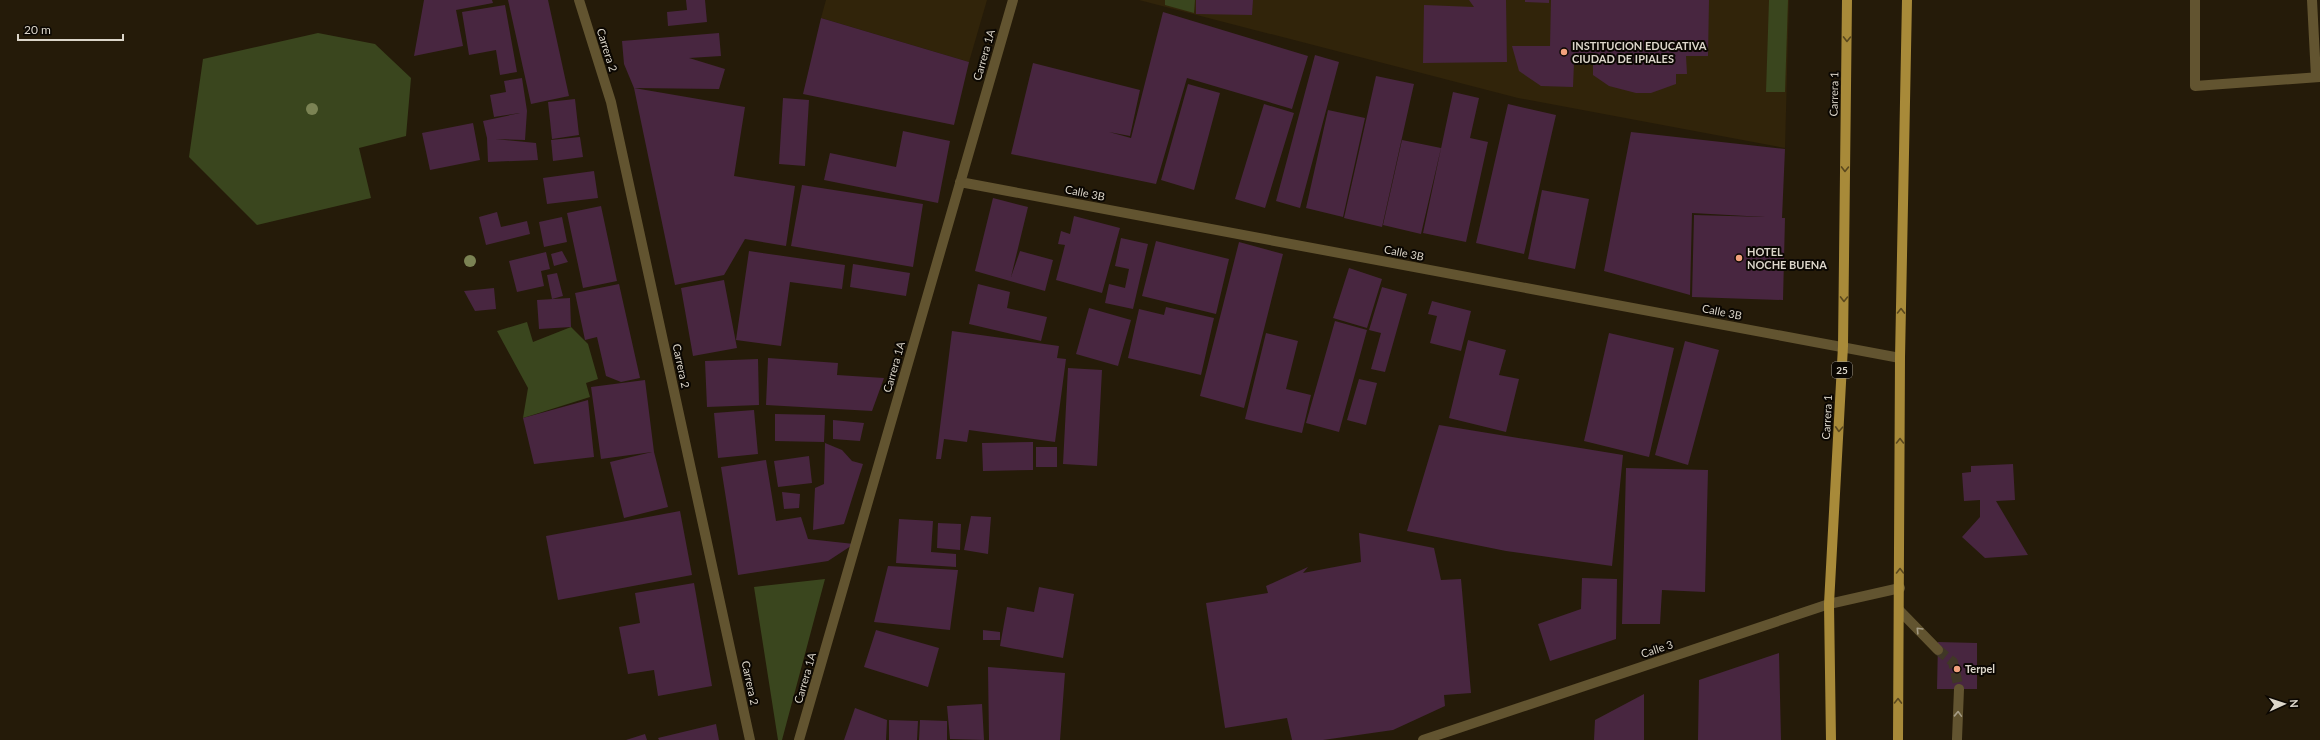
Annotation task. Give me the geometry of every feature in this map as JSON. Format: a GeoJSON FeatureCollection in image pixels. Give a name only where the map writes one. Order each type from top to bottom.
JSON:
{"type":"FeatureCollection","features":[{"type":"Feature","properties":{"kind":"main road","name":"Carrera 1"},"geometry":{"type":"LineString","coordinates":[[1831,740],[1830,604],[1843,346],[1847,0]]}},
{"type":"Feature","properties":{"kind":"main road"},"geometry":{"type":"LineString","coordinates":[[1898,740],[1900,588],[1900,358],[1907,0]]}},
{"type":"Feature","properties":{"kind":"street","name":"Carrera 2"},"geometry":{"type":"LineString","coordinates":[[579,0],[610,102],[750,740]]}},
{"type":"Feature","properties":{"kind":"street","name":"Carrera 1A"},"geometry":{"type":"LineString","coordinates":[[799,740],[1012,0]]}},
{"type":"Feature","properties":{"kind":"street"},"geometry":{"type":"LineString","coordinates":[[2195,0],[2195,86],[2318,77],[2312,0]]}},
{"type":"Feature","properties":{"kind":"street","name":"Calle 3B"},"geometry":{"type":"LineString","coordinates":[[960,182],[1843,346],[1900,358]]}},
{"type":"Feature","properties":{"kind":"street","name":"Calle 3"},"geometry":{"type":"LineString","coordinates":[[1423,740],[1830,604],[1900,588]]}},
{"type":"Feature","properties":{"kind":"street"},"geometry":{"type":"LineString","coordinates":[[1899,610],[1938,650]]}},
{"type":"Feature","properties":{"kind":"street"},"geometry":{"type":"LineString","coordinates":[[1957,739],[1959,689]]}},
{"type":"Feature","properties":{"kind":"shaded area"},"geometry":{"type":"Polygon","coordinates":[[[826,0],[987,0],[969,62],[821,18],[826,0]]]}},
{"type":"Feature","properties":{"kind":"shaded area","name":"INSTITUCION EDUCATIVA CIUDAD DE IPIALES"},"geometry":{"type":"Polygon","coordinates":[[[1139,0],[1789,0],[1785,148],[1518,98],[1139,0]]]}},
{"type":"Feature","properties":{"kind":"green space"},"geometry":{"type":"Polygon","coordinates":[[[1165,0],[1195,0],[1194,13],[1165,5],[1165,0]]]}},
{"type":"Feature","properties":{"kind":"green space"},"geometry":{"type":"Polygon","coordinates":[[[1769,0],[1788,0],[1785,92],[1766,92],[1769,0]]]}},
{"type":"Feature","properties":{"kind":"green space"},"geometry":{"type":"Polygon","coordinates":[[[318,33],[375,44],[411,78],[406,136],[359,148],[371,198],[257,225],[189,157],[203,59],[318,33]]]}},
{"type":"Feature","properties":{"kind":"green space"},"geometry":{"type":"Polygon","coordinates":[[[527,322],[533,342],[571,327],[588,344],[598,379],[586,383],[590,397],[523,418],[528,388],[497,331],[527,322]]]}},
{"type":"Feature","properties":{"kind":"green space"},"geometry":{"type":"Polygon","coordinates":[[[825,579],[782,740],[778,740],[754,587],[825,579]]]}},
{"type":"Feature","properties":{"kind":"building"},"geometry":{"type":"Polygon","coordinates":[[[424,0],[492,0],[493,3],[456,10],[463,46],[414,56],[424,0]]]}},
{"type":"Feature","properties":{"kind":"building"},"geometry":{"type":"Polygon","coordinates":[[[508,0],[548,0],[569,96],[531,104],[508,0]]]}},
{"type":"Feature","properties":{"kind":"building"},"geometry":{"type":"Polygon","coordinates":[[[686,0],[705,0],[707,22],[668,26],[667,12],[687,10],[686,0]]]}},
{"type":"Feature","properties":{"kind":"building"},"geometry":{"type":"Polygon","coordinates":[[[1196,0],[1253,0],[1252,15],[1196,14],[1196,0]]]}},
{"type":"Feature","properties":{"kind":"building"},"geometry":{"type":"Polygon","coordinates":[[[1469,0],[1506,0],[1507,62],[1423,63],[1424,5],[1474,7],[1469,0]]]}},
{"type":"Feature","properties":{"kind":"building"},"geometry":{"type":"Polygon","coordinates":[[[1525,0],[1549,0],[1549,3],[1525,2],[1525,0]]]}},
{"type":"Feature","properties":{"kind":"building"},"geometry":{"type":"Polygon","coordinates":[[[1551,0],[1709,0],[1708,56],[1686,56],[1687,74],[1676,74],[1676,84],[1651,93],[1636,93],[1609,86],[1593,75],[1593,62],[1574,62],[1573,87],[1541,86],[1519,71],[1512,46],[1550,46],[1551,0]]]}},
{"type":"Feature","properties":{"kind":"building"},"geometry":{"type":"Polygon","coordinates":[[[505,5],[517,72],[500,75],[496,50],[469,55],[462,12],[505,5]]]}},
{"type":"Feature","properties":{"kind":"building"},"geometry":{"type":"Polygon","coordinates":[[[1163,12],[1308,56],[1292,109],[1187,78],[1156,184],[1011,154],[1033,63],[1140,90],[1130,136],[1109,132],[1131,138],[1163,12]]]}},
{"type":"Feature","properties":{"kind":"building"},"geometry":{"type":"Polygon","coordinates":[[[821,18],[969,62],[954,125],[803,94],[821,18]]]}},
{"type":"Feature","properties":{"kind":"building"},"geometry":{"type":"Polygon","coordinates":[[[719,33],[721,56],[689,58],[725,69],[719,89],[634,88],[624,64],[622,41],[719,33]]]}},
{"type":"Feature","properties":{"kind":"building"},"geometry":{"type":"Polygon","coordinates":[[[1315,55],[1339,62],[1300,208],[1276,201],[1315,55]]]}},
{"type":"Feature","properties":{"kind":"building"},"geometry":{"type":"Polygon","coordinates":[[[1376,76],[1414,84],[1382,227],[1344,218],[1376,76]]]}},
{"type":"Feature","properties":{"kind":"building"},"geometry":{"type":"Polygon","coordinates":[[[522,78],[527,111],[525,140],[495,139],[536,143],[538,160],[488,162],[487,138],[483,121],[520,113],[494,117],[490,95],[506,92],[504,81],[522,78]]]}},
{"type":"Feature","properties":{"kind":"building"},"geometry":{"type":"Polygon","coordinates":[[[1188,84],[1220,93],[1194,190],[1161,180],[1188,84]]]}},
{"type":"Feature","properties":{"kind":"building"},"geometry":{"type":"Polygon","coordinates":[[[634,88],[745,107],[734,176],[795,186],[786,246],[745,239],[724,275],[675,285],[634,88]]]}},
{"type":"Feature","properties":{"kind":"building"},"geometry":{"type":"Polygon","coordinates":[[[1453,92],[1479,98],[1470,138],[1488,142],[1466,242],[1423,233],[1453,92]]]}},
{"type":"Feature","properties":{"kind":"building"},"geometry":{"type":"Polygon","coordinates":[[[783,98],[809,100],[805,166],[779,164],[783,98]]]}},
{"type":"Feature","properties":{"kind":"building"},"geometry":{"type":"Polygon","coordinates":[[[575,99],[579,135],[552,139],[548,102],[575,99]]]}},
{"type":"Feature","properties":{"kind":"building"},"geometry":{"type":"Polygon","coordinates":[[[1264,104],[1294,113],[1265,208],[1235,199],[1264,104]]]}},
{"type":"Feature","properties":{"kind":"building"},"geometry":{"type":"Polygon","coordinates":[[[1508,104],[1556,115],[1524,254],[1476,243],[1508,104]]]}},
{"type":"Feature","properties":{"kind":"building"},"geometry":{"type":"Polygon","coordinates":[[[1328,110],[1365,118],[1343,217],[1306,208],[1328,110]]]}},
{"type":"Feature","properties":{"kind":"building"},"geometry":{"type":"Polygon","coordinates":[[[473,123],[480,160],[430,170],[422,133],[473,123]]]}},
{"type":"Feature","properties":{"kind":"building"},"geometry":{"type":"Polygon","coordinates":[[[903,131],[950,141],[938,203],[824,180],[830,153],[896,167],[903,131]]]}},
{"type":"Feature","properties":{"kind":"building"},"geometry":{"type":"Polygon","coordinates":[[[1631,132],[1785,149],[1782,218],[1785,218],[1783,300],[1692,297],[1694,215],[1765,217],[1692,213],[1690,295],[1604,271],[1631,132]]]}},
{"type":"Feature","properties":{"kind":"building"},"geometry":{"type":"Polygon","coordinates":[[[580,137],[583,157],[553,161],[551,140],[580,137]]]}},
{"type":"Feature","properties":{"kind":"building"},"geometry":{"type":"Polygon","coordinates":[[[1402,140],[1441,148],[1421,234],[1383,225],[1402,140]]]}},
{"type":"Feature","properties":{"kind":"building"},"geometry":{"type":"Polygon","coordinates":[[[594,171],[598,198],[547,204],[543,178],[594,171]]]}},
{"type":"Feature","properties":{"kind":"building"},"geometry":{"type":"Polygon","coordinates":[[[802,185],[923,204],[913,267],[791,246],[802,185]]]}},
{"type":"Feature","properties":{"kind":"building"},"geometry":{"type":"Polygon","coordinates":[[[1542,190],[1589,199],[1575,269],[1528,259],[1542,190]]]}},
{"type":"Feature","properties":{"kind":"building"},"geometry":{"type":"Polygon","coordinates":[[[993,198],[1028,207],[1011,277],[1020,251],[1053,260],[1045,291],[975,271],[993,198]]]}},
{"type":"Feature","properties":{"kind":"building"},"geometry":{"type":"Polygon","coordinates":[[[601,206],[617,281],[583,288],[567,213],[601,206]]]}},
{"type":"Feature","properties":{"kind":"building"},"geometry":{"type":"Polygon","coordinates":[[[497,212],[501,227],[527,221],[530,234],[486,245],[479,217],[497,212]]]}},
{"type":"Feature","properties":{"kind":"building"},"geometry":{"type":"Polygon","coordinates":[[[1074,216],[1120,228],[1102,293],[1056,280],[1065,245],[1058,244],[1061,231],[1070,234],[1074,216]]]}},
{"type":"Feature","properties":{"kind":"building"},"geometry":{"type":"Polygon","coordinates":[[[562,217],[567,242],[544,247],[539,222],[562,217]]]}},
{"type":"Feature","properties":{"kind":"building"},"geometry":{"type":"Polygon","coordinates":[[[1121,238],[1148,244],[1133,309],[1105,303],[1109,284],[1125,288],[1129,269],[1115,266],[1121,238]]]}},
{"type":"Feature","properties":{"kind":"building"},"geometry":{"type":"Polygon","coordinates":[[[1156,241],[1229,259],[1216,314],[1142,296],[1156,241]]]}},
{"type":"Feature","properties":{"kind":"building"},"geometry":{"type":"Polygon","coordinates":[[[1239,242],[1283,254],[1244,408],[1200,396],[1239,242]]]}},
{"type":"Feature","properties":{"kind":"building"},"geometry":{"type":"Polygon","coordinates":[[[562,251],[568,262],[554,266],[551,254],[562,251]]]}},
{"type":"Feature","properties":{"kind":"building"},"geometry":{"type":"Polygon","coordinates":[[[749,251],[845,265],[842,289],[790,282],[781,346],[736,340],[749,251]]]}},
{"type":"Feature","properties":{"kind":"building"},"geometry":{"type":"Polygon","coordinates":[[[546,252],[550,269],[541,271],[544,286],[517,292],[509,261],[546,252]]]}},
{"type":"Feature","properties":{"kind":"building"},"geometry":{"type":"Polygon","coordinates":[[[853,264],[910,273],[906,296],[850,287],[853,264]]]}},
{"type":"Feature","properties":{"kind":"building"},"geometry":{"type":"Polygon","coordinates":[[[1349,268],[1382,279],[1367,328],[1333,318],[1349,268]]]}},
{"type":"Feature","properties":{"kind":"building"},"geometry":{"type":"Polygon","coordinates":[[[557,273],[563,296],[552,299],[547,275],[557,273]]]}},
{"type":"Feature","properties":{"kind":"building"},"geometry":{"type":"Polygon","coordinates":[[[724,280],[737,348],[693,356],[681,288],[724,280]]]}},
{"type":"Feature","properties":{"kind":"building"},"geometry":{"type":"Polygon","coordinates":[[[619,284],[640,378],[621,382],[606,376],[597,337],[585,340],[575,293],[619,284]]]}},
{"type":"Feature","properties":{"kind":"building"},"geometry":{"type":"Polygon","coordinates":[[[978,284],[1010,292],[1007,308],[1047,317],[1041,341],[969,324],[978,284]]]}},
{"type":"Feature","properties":{"kind":"building"},"geometry":{"type":"Polygon","coordinates":[[[1382,287],[1407,294],[1385,372],[1371,369],[1381,333],[1369,330],[1382,287]]]}},
{"type":"Feature","properties":{"kind":"building"},"geometry":{"type":"Polygon","coordinates":[[[494,288],[496,309],[475,311],[464,291],[494,288]]]}},
{"type":"Feature","properties":{"kind":"building"},"geometry":{"type":"Polygon","coordinates":[[[570,298],[571,327],[539,329],[537,300],[570,298]]]}},
{"type":"Feature","properties":{"kind":"building"},"geometry":{"type":"Polygon","coordinates":[[[1432,301],[1471,311],[1461,351],[1430,343],[1437,316],[1428,314],[1432,301]]]}},
{"type":"Feature","properties":{"kind":"building"},"geometry":{"type":"Polygon","coordinates":[[[1166,307],[1214,318],[1201,375],[1128,358],[1139,309],[1164,315],[1166,307]]]}},
{"type":"Feature","properties":{"kind":"building"},"geometry":{"type":"Polygon","coordinates":[[[1089,308],[1131,320],[1118,366],[1076,354],[1089,308]]]}},
{"type":"Feature","properties":{"kind":"building"},"geometry":{"type":"Polygon","coordinates":[[[1335,321],[1367,330],[1339,432],[1306,423],[1335,321]]]}},
{"type":"Feature","properties":{"kind":"building"},"geometry":{"type":"Polygon","coordinates":[[[952,331],[1059,346],[1057,358],[1066,359],[1055,442],[969,430],[967,442],[944,439],[941,459],[936,459],[952,331]]]}},
{"type":"Feature","properties":{"kind":"building"},"geometry":{"type":"Polygon","coordinates":[[[1266,333],[1298,341],[1286,389],[1311,395],[1302,433],[1245,419],[1266,333]]]}},
{"type":"Feature","properties":{"kind":"building"},"geometry":{"type":"Polygon","coordinates":[[[1609,333],[1674,348],[1649,457],[1584,441],[1609,333]]]}},
{"type":"Feature","properties":{"kind":"building"},"geometry":{"type":"Polygon","coordinates":[[[1468,340],[1506,350],[1499,375],[1519,379],[1506,432],[1449,418],[1468,340]]]}},
{"type":"Feature","properties":{"kind":"building"},"geometry":{"type":"Polygon","coordinates":[[[1685,341],[1719,350],[1688,465],[1655,455],[1685,341]]]}},
{"type":"Feature","properties":{"kind":"building"},"geometry":{"type":"Polygon","coordinates":[[[768,358],[838,363],[837,375],[884,378],[872,411],[766,405],[768,358]]]}},
{"type":"Feature","properties":{"kind":"building"},"geometry":{"type":"Polygon","coordinates":[[[758,359],[759,405],[707,407],[705,361],[758,359]]]}},
{"type":"Feature","properties":{"kind":"building"},"geometry":{"type":"Polygon","coordinates":[[[1068,368],[1102,370],[1097,466],[1063,464],[1068,368]]]}},
{"type":"Feature","properties":{"kind":"building"},"geometry":{"type":"Polygon","coordinates":[[[1359,379],[1377,383],[1366,425],[1347,420],[1359,379]]]}},
{"type":"Feature","properties":{"kind":"building"},"geometry":{"type":"Polygon","coordinates":[[[645,380],[654,452],[668,507],[624,518],[610,462],[652,452],[601,459],[591,387],[645,380]]]}},
{"type":"Feature","properties":{"kind":"building"},"geometry":{"type":"Polygon","coordinates":[[[588,400],[594,457],[534,464],[523,418],[588,400]]]}},
{"type":"Feature","properties":{"kind":"building"},"geometry":{"type":"Polygon","coordinates":[[[754,410],[758,454],[718,458],[714,413],[754,410]]]}},
{"type":"Feature","properties":{"kind":"building"},"geometry":{"type":"Polygon","coordinates":[[[775,414],[825,415],[824,442],[775,441],[775,414]]]}},
{"type":"Feature","properties":{"kind":"building"},"geometry":{"type":"Polygon","coordinates":[[[833,420],[864,423],[860,441],[833,439],[833,420]]]}},
{"type":"Feature","properties":{"kind":"building"},"geometry":{"type":"Polygon","coordinates":[[[1439,425],[1623,455],[1612,566],[1506,551],[1407,531],[1439,425]]]}},
{"type":"Feature","properties":{"kind":"building"},"geometry":{"type":"Polygon","coordinates":[[[1033,442],[1033,470],[983,471],[982,443],[1033,442]]]}},
{"type":"Feature","properties":{"kind":"building"},"geometry":{"type":"Polygon","coordinates":[[[825,443],[842,450],[852,461],[863,464],[844,524],[813,530],[815,488],[824,484],[825,443]]]}},
{"type":"Feature","properties":{"kind":"building"},"geometry":{"type":"Polygon","coordinates":[[[1036,447],[1057,447],[1057,467],[1036,467],[1036,447]]]}},
{"type":"Feature","properties":{"kind":"building"},"geometry":{"type":"Polygon","coordinates":[[[809,456],[812,483],[778,487],[774,461],[809,456]]]}},
{"type":"Feature","properties":{"kind":"building"},"geometry":{"type":"Polygon","coordinates":[[[766,460],[776,521],[801,517],[808,539],[854,544],[828,561],[738,575],[721,467],[766,460]]]}},
{"type":"Feature","properties":{"kind":"building"},"geometry":{"type":"Polygon","coordinates":[[[2013,464],[2015,500],[1996,501],[2028,555],[1985,558],[1962,537],[1980,517],[1980,500],[1964,501],[1962,473],[1971,472],[1971,466],[2013,464]]]}},
{"type":"Feature","properties":{"kind":"building"},"geometry":{"type":"Polygon","coordinates":[[[1626,468],[1708,470],[1705,592],[1662,590],[1660,624],[1622,624],[1626,468]]]}},
{"type":"Feature","properties":{"kind":"building"},"geometry":{"type":"Polygon","coordinates":[[[782,492],[800,494],[799,508],[784,509],[782,492]]]}},
{"type":"Feature","properties":{"kind":"building"},"geometry":{"type":"Polygon","coordinates":[[[680,511],[692,575],[558,600],[546,536],[680,511]]]}},
{"type":"Feature","properties":{"kind":"building"},"geometry":{"type":"Polygon","coordinates":[[[971,516],[991,517],[988,554],[964,550],[971,516]]]}},
{"type":"Feature","properties":{"kind":"building"},"geometry":{"type":"Polygon","coordinates":[[[899,519],[933,521],[931,552],[956,554],[956,567],[896,563],[899,519]]]}},
{"type":"Feature","properties":{"kind":"building"},"geometry":{"type":"Polygon","coordinates":[[[938,523],[961,524],[960,550],[937,548],[938,523]]]}},
{"type":"Feature","properties":{"kind":"building"},"geometry":{"type":"Polygon","coordinates":[[[1359,533],[1434,548],[1441,580],[1461,579],[1471,693],[1444,695],[1445,706],[1393,730],[1323,740],[1292,740],[1287,718],[1225,728],[1206,603],[1268,593],[1266,586],[1308,567],[1303,573],[1361,562],[1359,533]]]}},
{"type":"Feature","properties":{"kind":"building"},"geometry":{"type":"Polygon","coordinates":[[[888,566],[958,570],[950,630],[874,622],[888,566]]]}},
{"type":"Feature","properties":{"kind":"building"},"geometry":{"type":"Polygon","coordinates":[[[1582,578],[1617,579],[1616,639],[1550,661],[1538,624],[1581,609],[1582,578]]]}},
{"type":"Feature","properties":{"kind":"building"},"geometry":{"type":"Polygon","coordinates":[[[694,583],[712,686],[658,696],[654,670],[628,674],[619,627],[640,623],[635,593],[694,583]]]}},
{"type":"Feature","properties":{"kind":"building"},"geometry":{"type":"Polygon","coordinates":[[[1039,587],[1074,594],[1063,658],[1000,646],[1007,607],[1034,612],[1039,587]]]}},
{"type":"Feature","properties":{"kind":"building"},"geometry":{"type":"Polygon","coordinates":[[[876,630],[939,648],[928,687],[864,667],[876,630]]]}},
{"type":"Feature","properties":{"kind":"building"},"geometry":{"type":"Polygon","coordinates":[[[983,630],[1000,632],[1000,640],[983,640],[983,630]]]}},
{"type":"Feature","properties":{"kind":"building","name":"Terpel"},"geometry":{"type":"Polygon","coordinates":[[[1938,642],[1977,643],[1977,689],[1937,689],[1938,642]]]}},
{"type":"Feature","properties":{"kind":"building"},"geometry":{"type":"Polygon","coordinates":[[[1779,653],[1781,740],[1698,740],[1699,680],[1779,653]]]}},
{"type":"Feature","properties":{"kind":"building"},"geometry":{"type":"Polygon","coordinates":[[[988,667],[1065,673],[1060,740],[989,740],[988,667]]]}},
{"type":"Feature","properties":{"kind":"building"},"geometry":{"type":"Polygon","coordinates":[[[1644,694],[1644,740],[1594,740],[1595,720],[1644,694]]]}},
{"type":"Feature","properties":{"kind":"building"},"geometry":{"type":"Polygon","coordinates":[[[982,704],[984,740],[950,739],[947,706],[982,704]]]}},
{"type":"Feature","properties":{"kind":"building"},"geometry":{"type":"Polygon","coordinates":[[[855,708],[887,720],[886,740],[844,740],[855,708]]]}},
{"type":"Feature","properties":{"kind":"building"},"geometry":{"type":"Polygon","coordinates":[[[889,720],[918,721],[917,740],[889,740],[889,720]]]}},
{"type":"Feature","properties":{"kind":"building"},"geometry":{"type":"Polygon","coordinates":[[[920,720],[947,721],[947,740],[919,740],[920,720]]]}},
{"type":"Feature","properties":{"kind":"building"},"geometry":{"type":"Polygon","coordinates":[[[716,724],[719,740],[659,740],[658,738],[716,724]]]}},
{"type":"Feature","properties":{"kind":"building"},"geometry":{"type":"Polygon","coordinates":[[[645,734],[647,740],[626,740],[645,734]]]}},
{"type":"Feature","properties":{"kind":"tunnel"},"geometry":{"type":"LineString","coordinates":[[1938,650],[1953,662],[1959,689]]}},
{"type":"Feature","properties":{"kind":"place","name":"INSTITUCION EDUCATIVA CIUDAD DE IPIALES"},"geometry":{"type":"Point","coordinates":[1564,52]}},
{"type":"Feature","properties":{"kind":"place","name":"HOTEL NOCHE BUENA"},"geometry":{"type":"Point","coordinates":[1739,258]}},
{"type":"Feature","properties":{"kind":"place","name":"Terpel"},"geometry":{"type":"Point","coordinates":[1957,669]}}]}
